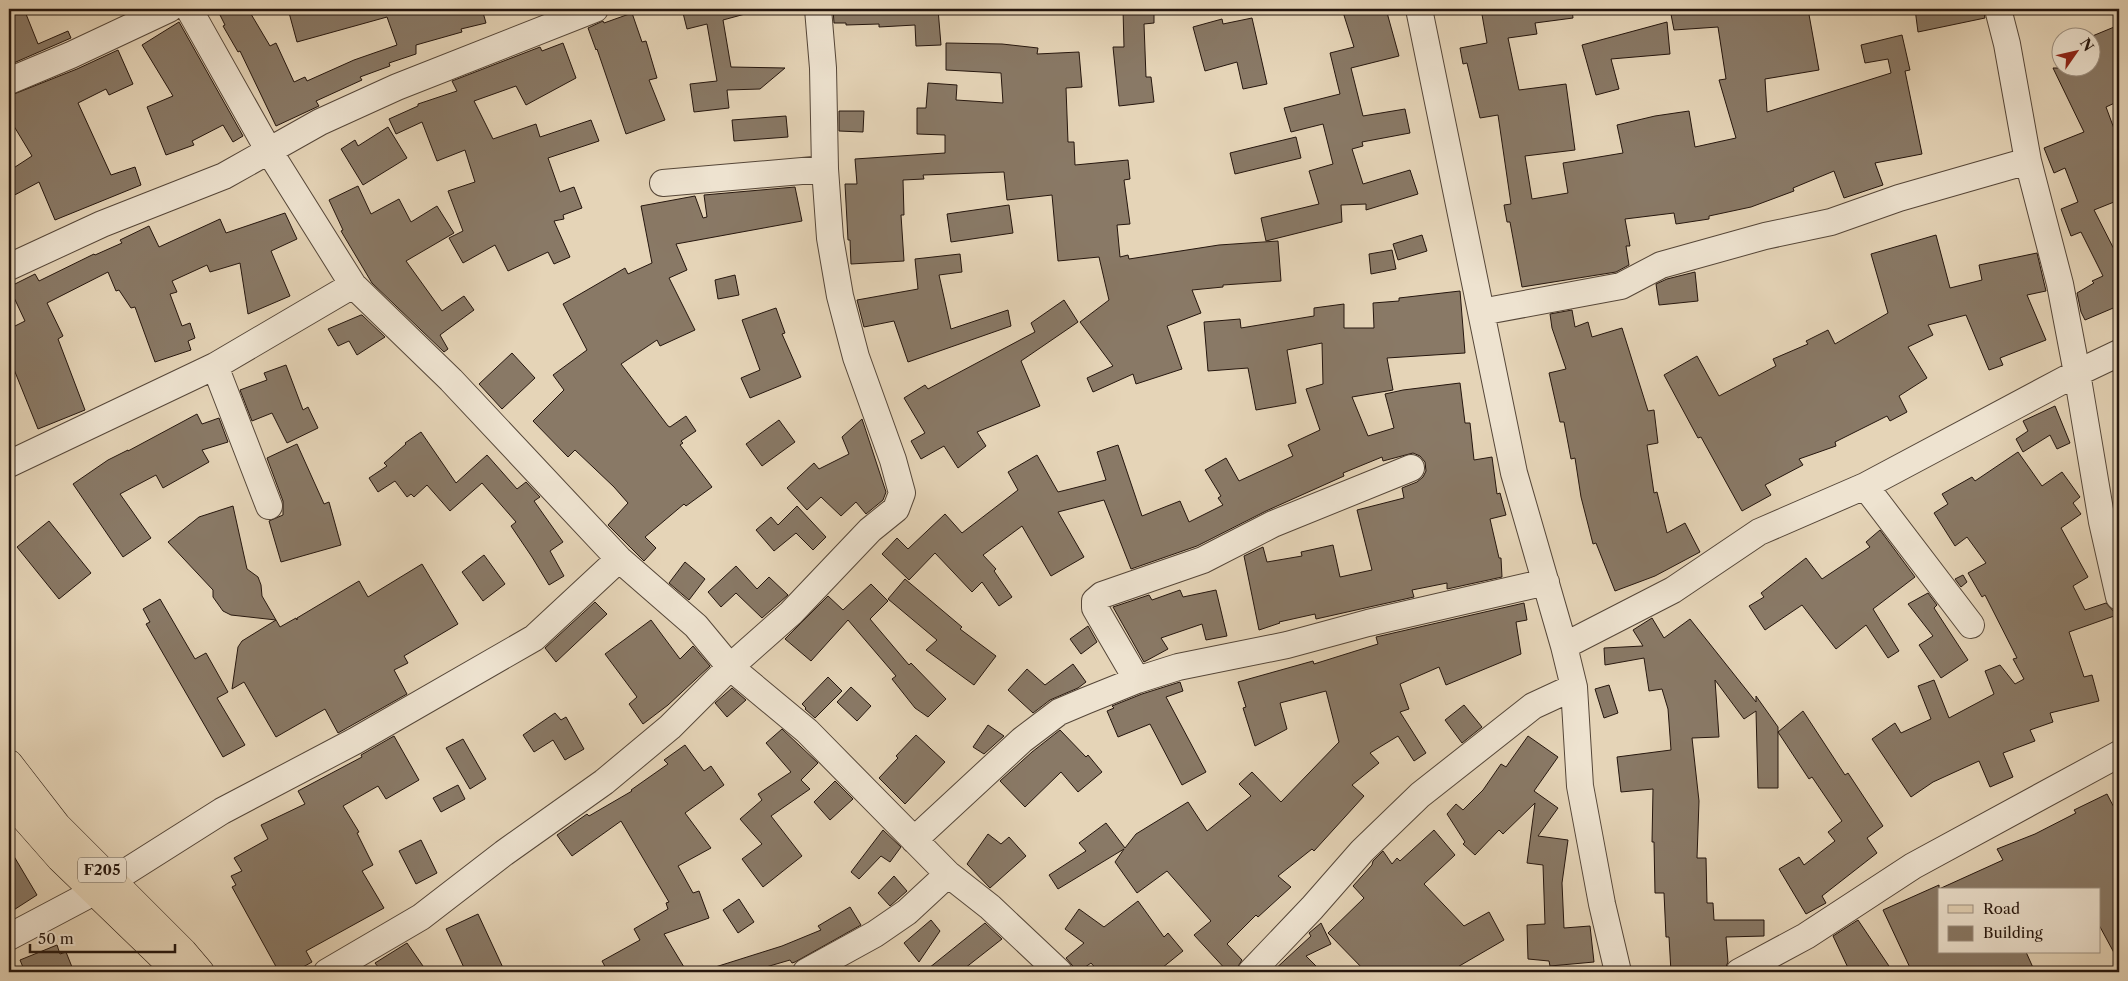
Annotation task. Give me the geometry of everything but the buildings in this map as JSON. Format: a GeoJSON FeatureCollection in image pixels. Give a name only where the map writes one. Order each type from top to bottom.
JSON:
{"type":"FeatureCollection","features":[{"type":"Feature","properties":{"kind":"main road","name":"F205"},"geometry":{"type":"LineString","coordinates":[[9,764],[104,886],[179,972]]}},
{"type":"Feature","properties":{"kind":"main road","name":"F205"},"geometry":{"type":"LineString","coordinates":[[9,797],[39,835],[183,952],[200,972]]}},
{"type":"Feature","properties":{"kind":"street"},"geometry":{"type":"LineString","coordinates":[[9,81],[71,55],[170,9]]}},
{"type":"Feature","properties":{"kind":"street"},"geometry":{"type":"LineString","coordinates":[[189,9],[269,151],[353,284],[451,380],[619,559],[696,626],[730,667],[807,732],[948,874],[990,907],[1059,972]]}},
{"type":"Feature","properties":{"kind":"street"},"geometry":{"type":"LineString","coordinates":[[9,267],[102,224],[224,176],[320,122],[397,87],[595,9]]}},
{"type":"Feature","properties":{"kind":"street"},"geometry":{"type":"LineString","coordinates":[[327,972],[421,917],[504,853],[604,782],[670,727],[730,667],[790,613],[870,530],[896,509],[902,493],[893,460],[856,356],[840,296],[830,238],[825,169],[823,68],[818,9]]}},
{"type":"Feature","properties":{"kind":"street"},"geometry":{"type":"LineString","coordinates":[[1419,9],[1514,473],[1574,687],[1580,786],[1602,904],[1618,972]]}},
{"type":"Feature","properties":{"kind":"street"},"geometry":{"type":"LineString","coordinates":[[1998,9],[2007,44],[2028,161],[2060,284],[2102,522],[2119,597]]}},
{"type":"Feature","properties":{"kind":"street"},"geometry":{"type":"LineString","coordinates":[[1481,312],[1621,286],[1661,265],[1765,236],[1831,222],[1899,198],[2028,161]]}},
{"type":"Feature","properties":{"kind":"street"},"geometry":{"type":"LineString","coordinates":[[663,183],[825,169]]}},
{"type":"Feature","properties":{"kind":"street"},"geometry":{"type":"LineString","coordinates":[[9,464],[215,366],[353,284]]}},
{"type":"Feature","properties":{"kind":"street"},"geometry":{"type":"LineString","coordinates":[[1564,646],[1673,590],[1759,532],[1865,486],[2077,372],[2119,352]]}},
{"type":"Feature","properties":{"kind":"street"},"geometry":{"type":"LineString","coordinates":[[215,366],[269,506]]}},
{"type":"Feature","properties":{"kind":"street"},"geometry":{"type":"LineString","coordinates":[[1137,680],[1095,608],[1095,601],[1102,595],[1203,560],[1273,524],[1411,468]]}},
{"type":"Feature","properties":{"kind":"street"},"geometry":{"type":"LineString","coordinates":[[1865,486],[1971,625]]}},
{"type":"Feature","properties":{"kind":"street"},"geometry":{"type":"LineString","coordinates":[[9,937],[104,886],[222,811],[355,741],[534,638],[619,559]]}},
{"type":"Feature","properties":{"kind":"street"},"geometry":{"type":"LineString","coordinates":[[914,840],[1022,740],[1060,712],[1137,680],[1178,667],[1287,645],[1368,623],[1546,582]]}},
{"type":"Feature","properties":{"kind":"street"},"geometry":{"type":"LineString","coordinates":[[1251,972],[1312,908],[1362,851],[1420,795],[1533,706],[1574,687]]}},
{"type":"Feature","properties":{"kind":"street"},"geometry":{"type":"LineString","coordinates":[[1739,972],[1806,936],[1913,866],[2119,754]]}},
{"type":"Feature","properties":{"kind":"street"},"geometry":{"type":"LineString","coordinates":[[806,972],[875,934],[907,912],[948,874]]}}]}
